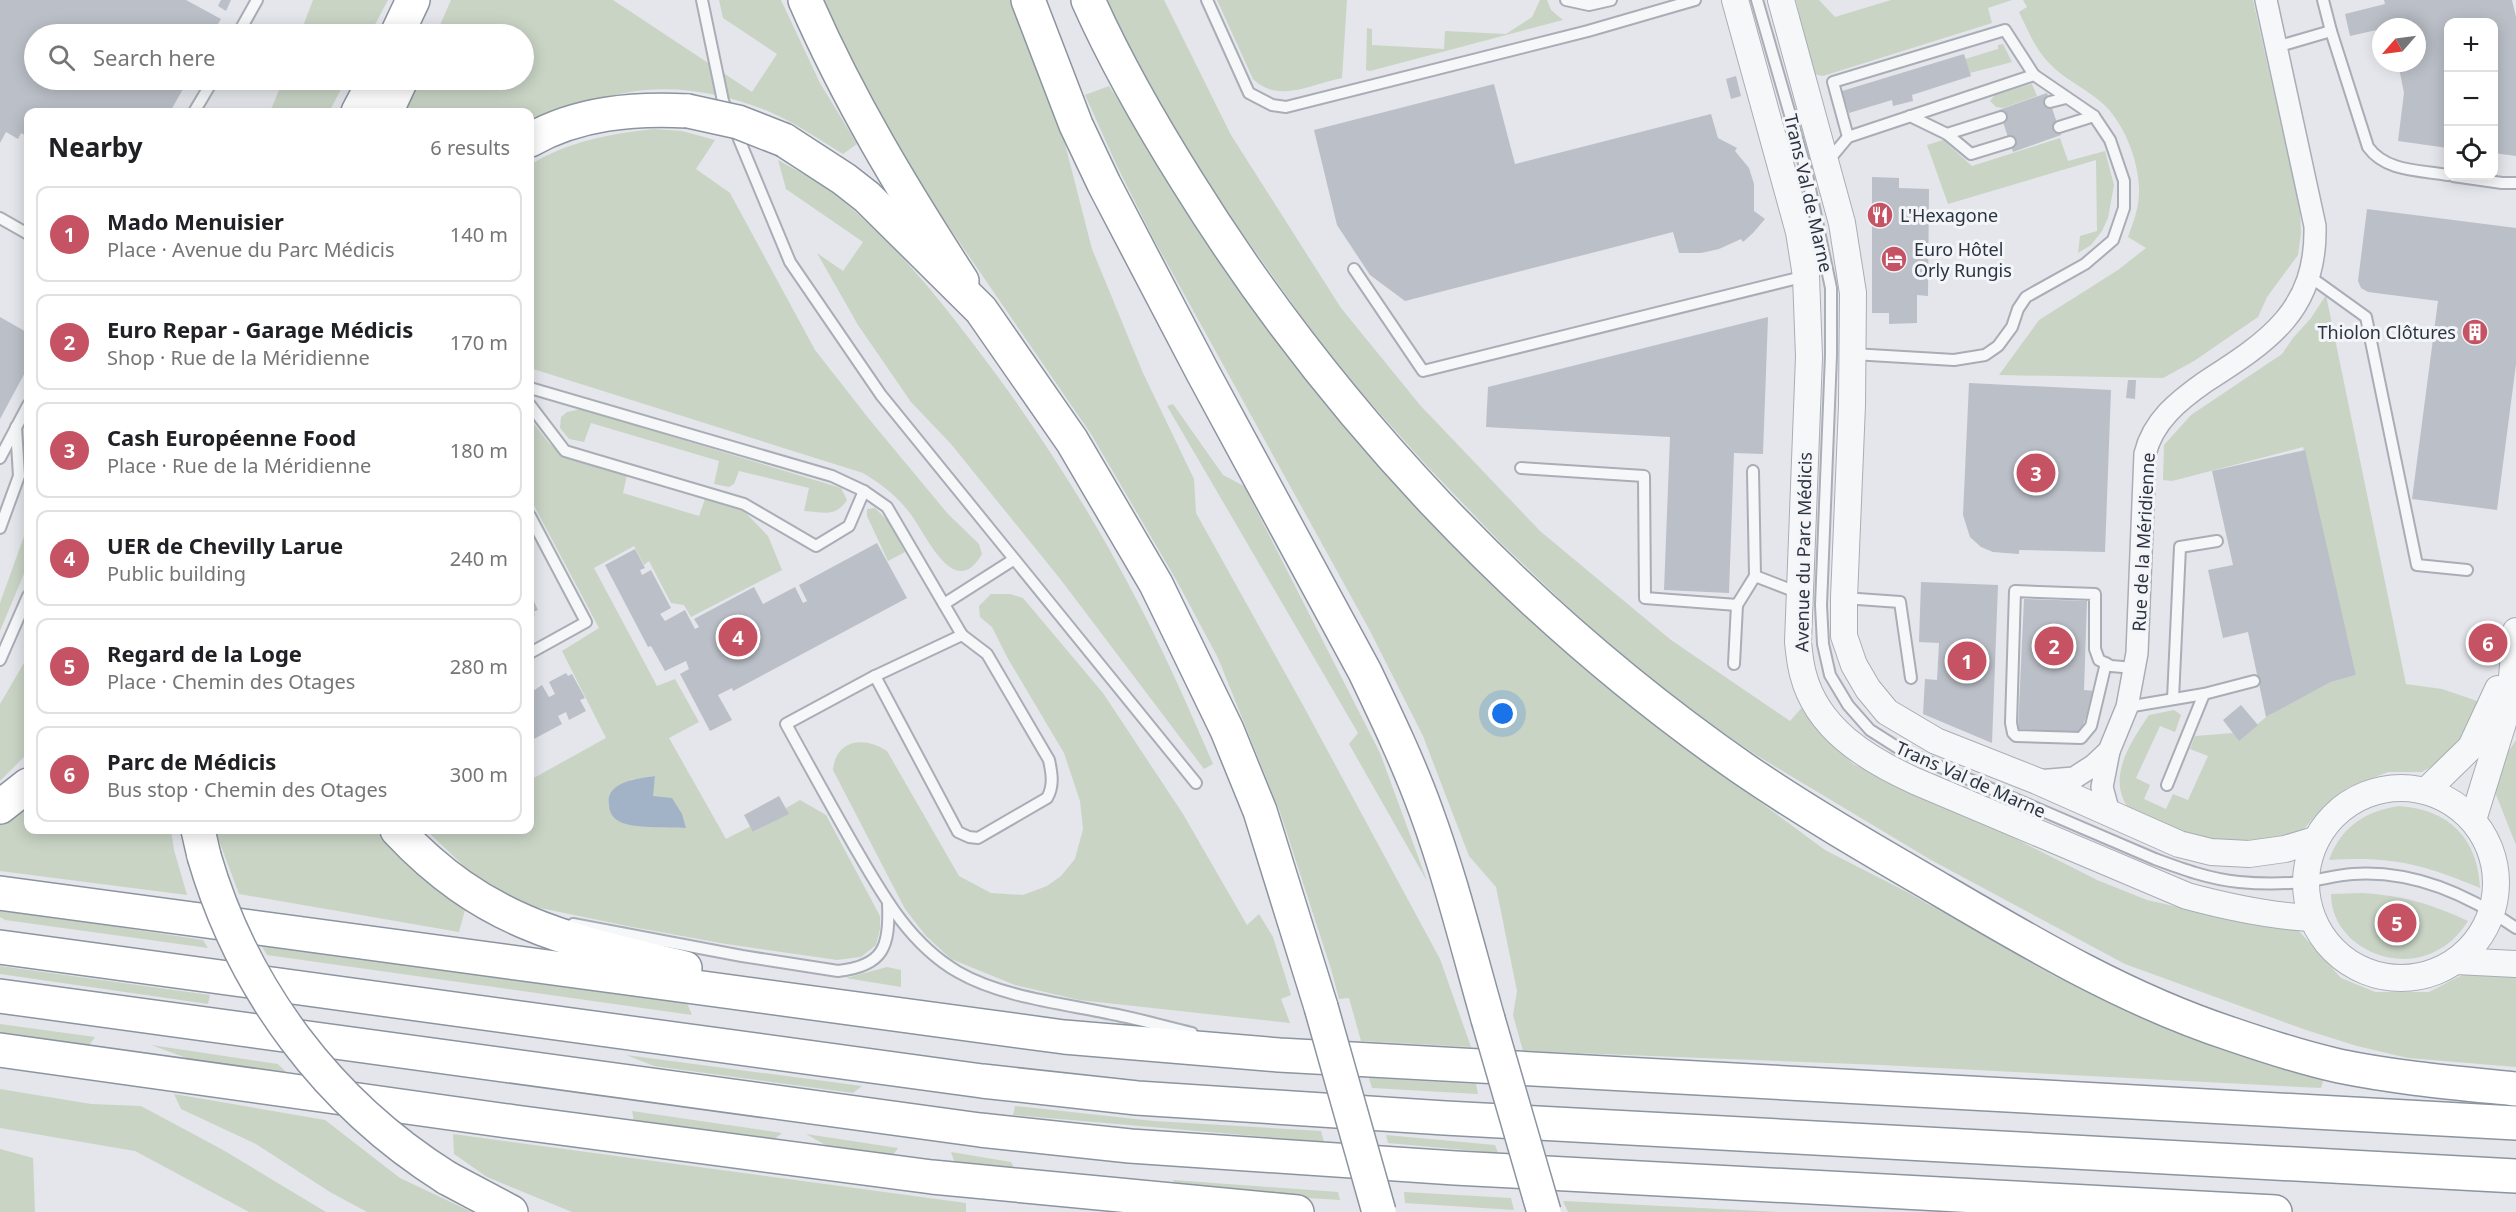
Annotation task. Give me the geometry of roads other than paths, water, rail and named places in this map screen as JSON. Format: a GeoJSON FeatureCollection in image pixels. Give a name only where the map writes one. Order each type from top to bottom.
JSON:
{"type":"FeatureCollection","features":[{"type":"Feature","properties":{"kind":"highway"},"geometry":{"type":"LineString","coordinates":[[402,24],[413,0]]}},
{"type":"Feature","properties":{"kind":"highway"},"geometry":{"type":"LineString","coordinates":[[425,24],[436,0]]}},
{"type":"Feature","properties":{"kind":"highway"},"geometry":{"type":"LineString","coordinates":[[805,0],[848,92],[875,141],[981,310],[1083,460],[1156,584],[1227,730],[1260,811],[1321,1007],[1379,1212]]}},
{"type":"Feature","properties":{"kind":"highway"},"geometry":{"type":"LineString","coordinates":[[1028,0],[1076,125],[1104,184],[1203,373],[1365,672],[1415,782],[1435,837],[1544,1212]]}},
{"type":"Feature","properties":{"kind":"highway"},"geometry":{"type":"LineString","coordinates":[[1088,0],[1134,94],[1206,211],[1264,296],[1347,402],[1417,482],[1520,585],[1572,633],[1686,727],[1807,811],[2049,954],[2178,1016],[2337,1065],[2398,1075],[2516,1089]]}},
{"type":"Feature","properties":{"kind":"highway"},"geometry":{"type":"LineString","coordinates":[[360,108],[370,90]]}},
{"type":"Feature","properties":{"kind":"highway"},"geometry":{"type":"LineString","coordinates":[[388,108],[396,90]]}},
{"type":"Feature","properties":{"kind":"highway"},"geometry":{"type":"LineString","coordinates":[[534,138],[582,118],[623,111],[688,111],[738,122],[784,140],[844,179],[867,197],[981,310]]}},
{"type":"Feature","properties":{"kind":"highway"},"geometry":{"type":"LineString","coordinates":[[0,807],[24,788]]}},
{"type":"Feature","properties":{"kind":"highway"},"geometry":{"type":"LineString","coordinates":[[400,834],[445,876],[499,912],[550,934],[612,951],[867,1011]]}},
{"type":"Feature","properties":{"kind":"highway"},"geometry":{"type":"LineString","coordinates":[[201,843],[214,893],[249,970],[297,1043],[324,1077],[385,1135],[447,1178],[511,1212]]}},
{"type":"Feature","properties":{"kind":"highway"},"geometry":{"type":"LineString","coordinates":[[0,893],[1064,1037],[1280,1055],[2516,1123]]}},
{"type":"Feature","properties":{"kind":"highway"},"geometry":{"type":"LineString","coordinates":[[0,947],[982,1081],[1137,1098],[1468,1120],[2516,1176]]}},
{"type":"Feature","properties":{"kind":"highway"},"geometry":{"type":"LineString","coordinates":[[0,996],[981,1130],[1130,1146],[1467,1168],[2275,1212]]}},
{"type":"Feature","properties":{"kind":"highway"},"geometry":{"type":"LineString","coordinates":[[0,1050],[515,1122],[932,1177],[1297,1212]]}},
{"type":"Feature","properties":{"kind":"street","name":"Avenue du Parc Médicis"},"geometry":{"type":"LineString","coordinates":[[1735,0],[1799,232],[1806,276],[1830,356],[1852,405],[1844,636],[1854,665],[1868,689],[1887,712],[1936,741],[2037,781],[2179,844],[2211,852],[2249,854],[2285,849],[2315,840]]}},
{"type":"Feature","properties":{"kind":"street","name":"Avenue du Parc Médicis"},"geometry":{"type":"LineString","coordinates":[[1781,0],[1842,223],[1853,293],[1830,356],[1800,593],[1798,642],[1803,675],[1814,702],[1832,726],[1855,749],[1882,766],[1915,781],[2187,896],[2223,906],[2290,917],[2312,918]]}},
{"type":"Feature","properties":{"kind":"street","name":"Rue de la Méridienne"},"geometry":{"type":"LineString","coordinates":[[2037,781],[2074,778],[2094,765],[2109,751],[2127,707],[2137,654],[2145,454],[2148,441],[2156,427],[2178,401],[2242,358],[2283,324],[2297,303],[2309,276],[2316,251],[2315,226],[2266,0]]}},
{"type":"Feature","properties":{"kind":"street"},"geometry":{"type":"LineString","coordinates":[[2427,790],[2471,747],[2491,707],[2515,635]]}},
{"type":"Feature","properties":{"kind":"street"},"geometry":{"type":"LineString","coordinates":[[2473,820],[2510,700],[2515,635]]}},
{"type":"Feature","properties":{"kind":"street"},"geometry":{"type":"LineString","coordinates":[[2109,751],[2102,788],[2109,813]]}},
{"type":"Feature","properties":{"kind":"street"},"geometry":{"type":"LineString","coordinates":[[2395,787],[2427,790],[2453,803],[2473,820],[2485,838],[2506,883],[2478,939],[2456,961],[2434,972],[2410,978],[2386,977],[2362,970],[2341,957],[2324,939],[2312,918],[2305,882],[2307,860],[2315,840],[2329,819],[2348,803],[2370,792],[2395,787]]}},
{"type":"Feature","properties":{"kind":"street"},"geometry":{"type":"LineString","coordinates":[[2456,961],[2516,964]]}},
{"type":"Feature","properties":{"kind":"lane"},"geometry":{"type":"LineString","coordinates":[[244,24],[257,0]]}},
{"type":"Feature","properties":{"kind":"lane"},"geometry":{"type":"LineString","coordinates":[[702,0],[723,101],[790,262],[880,395],[1196,783]]}},
{"type":"Feature","properties":{"kind":"lane"},"geometry":{"type":"LineString","coordinates":[[1207,0],[1248,93],[1272,105],[1286,107],[1588,32],[1695,0]]}},
{"type":"Feature","properties":{"kind":"lane"},"geometry":{"type":"LineString","coordinates":[[1566,0],[1589,5],[1611,0]]}},
{"type":"Feature","properties":{"kind":"lane","name":"Trans Val de Marne"},"geometry":{"type":"LineString","coordinates":[[1758,0],[1806,170],[1831,288],[1821,606],[1823,644],[1830,675],[1848,705],[1870,730],[1903,751],[2155,859],[2197,874],[2237,882],[2305,882],[2352,874],[2413,880],[2446,889],[2492,911],[2516,928]]}},
{"type":"Feature","properties":{"kind":"lane"},"geometry":{"type":"LineString","coordinates":[[2324,0],[2331,31],[2368,147],[2376,157],[2388,165],[2444,174]]}},
{"type":"Feature","properties":{"kind":"lane"},"geometry":{"type":"LineString","coordinates":[[1830,356],[1954,360],[1985,355],[1998,346],[2012,327],[2018,309],[2026,297],[2085,264],[2113,240],[2124,208],[2124,181],[2110,140],[2094,116],[2034,75],[2005,30],[1833,82],[1848,137]]}},
{"type":"Feature","properties":{"kind":"lane"},"geometry":{"type":"LineString","coordinates":[[2277,47],[2331,31]]}},
{"type":"Feature","properties":{"kind":"lane"},"geometry":{"type":"LineString","coordinates":[[1826,164],[1848,137],[2034,75]]}},
{"type":"Feature","properties":{"kind":"lane"},"geometry":{"type":"LineString","coordinates":[[196,108],[207,90]]}},
{"type":"Feature","properties":{"kind":"lane"},"geometry":{"type":"LineString","coordinates":[[2050,102],[2066,98]]}},
{"type":"Feature","properties":{"kind":"lane"},"geometry":{"type":"LineString","coordinates":[[1910,116],[1947,134],[1971,154],[2010,142]]}},
{"type":"Feature","properties":{"kind":"lane"},"geometry":{"type":"LineString","coordinates":[[2058,127],[2094,116]]}},
{"type":"Feature","properties":{"kind":"lane"},"geometry":{"type":"LineString","coordinates":[[1947,134],[2001,117]]}},
{"type":"Feature","properties":{"kind":"lane"},"geometry":{"type":"LineString","coordinates":[[2482,180],[2516,183]]}},
{"type":"Feature","properties":{"kind":"lane"},"geometry":{"type":"LineString","coordinates":[[0,218],[24,232]]}},
{"type":"Feature","properties":{"kind":"lane"},"geometry":{"type":"LineString","coordinates":[[1354,269],[1423,371],[1806,276]]}},
{"type":"Feature","properties":{"kind":"lane"},"geometry":{"type":"LineString","coordinates":[[2309,276],[2366,317],[2417,565],[2467,570]]}},
{"type":"Feature","properties":{"kind":"lane"},"geometry":{"type":"LineString","coordinates":[[534,389],[832,476],[864,491],[887,507],[962,635],[987,654],[1049,760],[1053,775],[1051,791],[1047,798],[978,838],[958,832],[875,676]]}},
{"type":"Feature","properties":{"kind":"lane"},"geometry":{"type":"LineString","coordinates":[[534,410],[566,451],[744,504],[816,546],[849,526],[864,491]]}},
{"type":"Feature","properties":{"kind":"lane"},"geometry":{"type":"LineString","coordinates":[[0,458],[24,412]]}},
{"type":"Feature","properties":{"kind":"lane"},"geometry":{"type":"LineString","coordinates":[[0,528],[19,476],[16,427]]}},
{"type":"Feature","properties":{"kind":"lane"},"geometry":{"type":"LineString","coordinates":[[1521,468],[1644,476],[1645,598],[1737,605]]}},
{"type":"Feature","properties":{"kind":"lane"},"geometry":{"type":"LineString","coordinates":[[1734,664],[1737,605],[1755,576],[1753,471]]}},
{"type":"Feature","properties":{"kind":"lane"},"geometry":{"type":"LineString","coordinates":[[534,524],[586,622],[534,650]]}},
{"type":"Feature","properties":{"kind":"lane"},"geometry":{"type":"LineString","coordinates":[[2173,699],[2180,547],[2217,541]]}},
{"type":"Feature","properties":{"kind":"lane"},"geometry":{"type":"LineString","coordinates":[[944,604],[1013,560]]}},
{"type":"Feature","properties":{"kind":"lane"},"geometry":{"type":"LineString","coordinates":[[1755,576],[1800,593]]}},
{"type":"Feature","properties":{"kind":"lane"},"geometry":{"type":"LineString","coordinates":[[2106,663],[2091,726],[2081,738],[2016,736],[2013,733],[2011,723],[2016,591],[2095,594],[2095,649],[2099,660],[2134,668]]}},
{"type":"Feature","properties":{"kind":"lane"},"geometry":{"type":"LineString","coordinates":[[1844,598],[1900,602],[1911,678]]}},
{"type":"Feature","properties":{"kind":"lane"},"geometry":{"type":"LineString","coordinates":[[0,660],[24,605]]}},
{"type":"Feature","properties":{"kind":"lane"},"geometry":{"type":"LineString","coordinates":[[962,635],[875,676],[786,724],[888,904],[930,952],[960,974],[1043,1000],[1114,1014],[1280,1055]]}},
{"type":"Feature","properties":{"kind":"lane"},"geometry":{"type":"LineString","coordinates":[[2127,707],[2204,694],[2254,681]]}},
{"type":"Feature","properties":{"kind":"lane"},"geometry":{"type":"LineString","coordinates":[[2166,785],[2204,694]]}},
{"type":"Feature","properties":{"kind":"lane"},"geometry":{"type":"LineString","coordinates":[[499,912],[838,971],[854,969],[869,963],[880,955],[887,941],[888,904]]}},
{"type":"Feature","properties":{"kind":"water"},"geometry":{"type":"Polygon","coordinates":[[[655,776],[653,796],[672,798],[682,814],[686,828],[630,825],[622,823],[612,815],[609,797],[612,791],[624,782],[655,776]]]}},
{"type":"Feature","properties":{"kind":"place","name":"L'Hexagone"},"geometry":{"type":"Point","coordinates":[1880,215]}},
{"type":"Feature","properties":{"kind":"place","name":"Euro Hôtel Orly Rungis"},"geometry":{"type":"Point","coordinates":[1894,259]}},
{"type":"Feature","properties":{"kind":"place","name":"Thiolon Clôtures"},"geometry":{"type":"Point","coordinates":[2475,332]}},
{"type":"Feature","properties":{"kind":"place","name":"Cash Européenne Food"},"geometry":{"type":"Point","coordinates":[2036,473]}},
{"type":"Feature","properties":{"kind":"place","name":"UER de Chevilly Larue"},"geometry":{"type":"Point","coordinates":[738,637]}},
{"type":"Feature","properties":{"kind":"place","name":"Parc de Médicis"},"geometry":{"type":"Point","coordinates":[2488,643]}},
{"type":"Feature","properties":{"kind":"place","name":"Euro Repar - Garage Médicis"},"geometry":{"type":"Point","coordinates":[2054,646]}},
{"type":"Feature","properties":{"kind":"place","name":"Mado Menuisier"},"geometry":{"type":"Point","coordinates":[1967,661]}},
{"type":"Feature","properties":{"kind":"place","name":"Regard de la Loge"},"geometry":{"type":"Point","coordinates":[2397,923]}}]}
